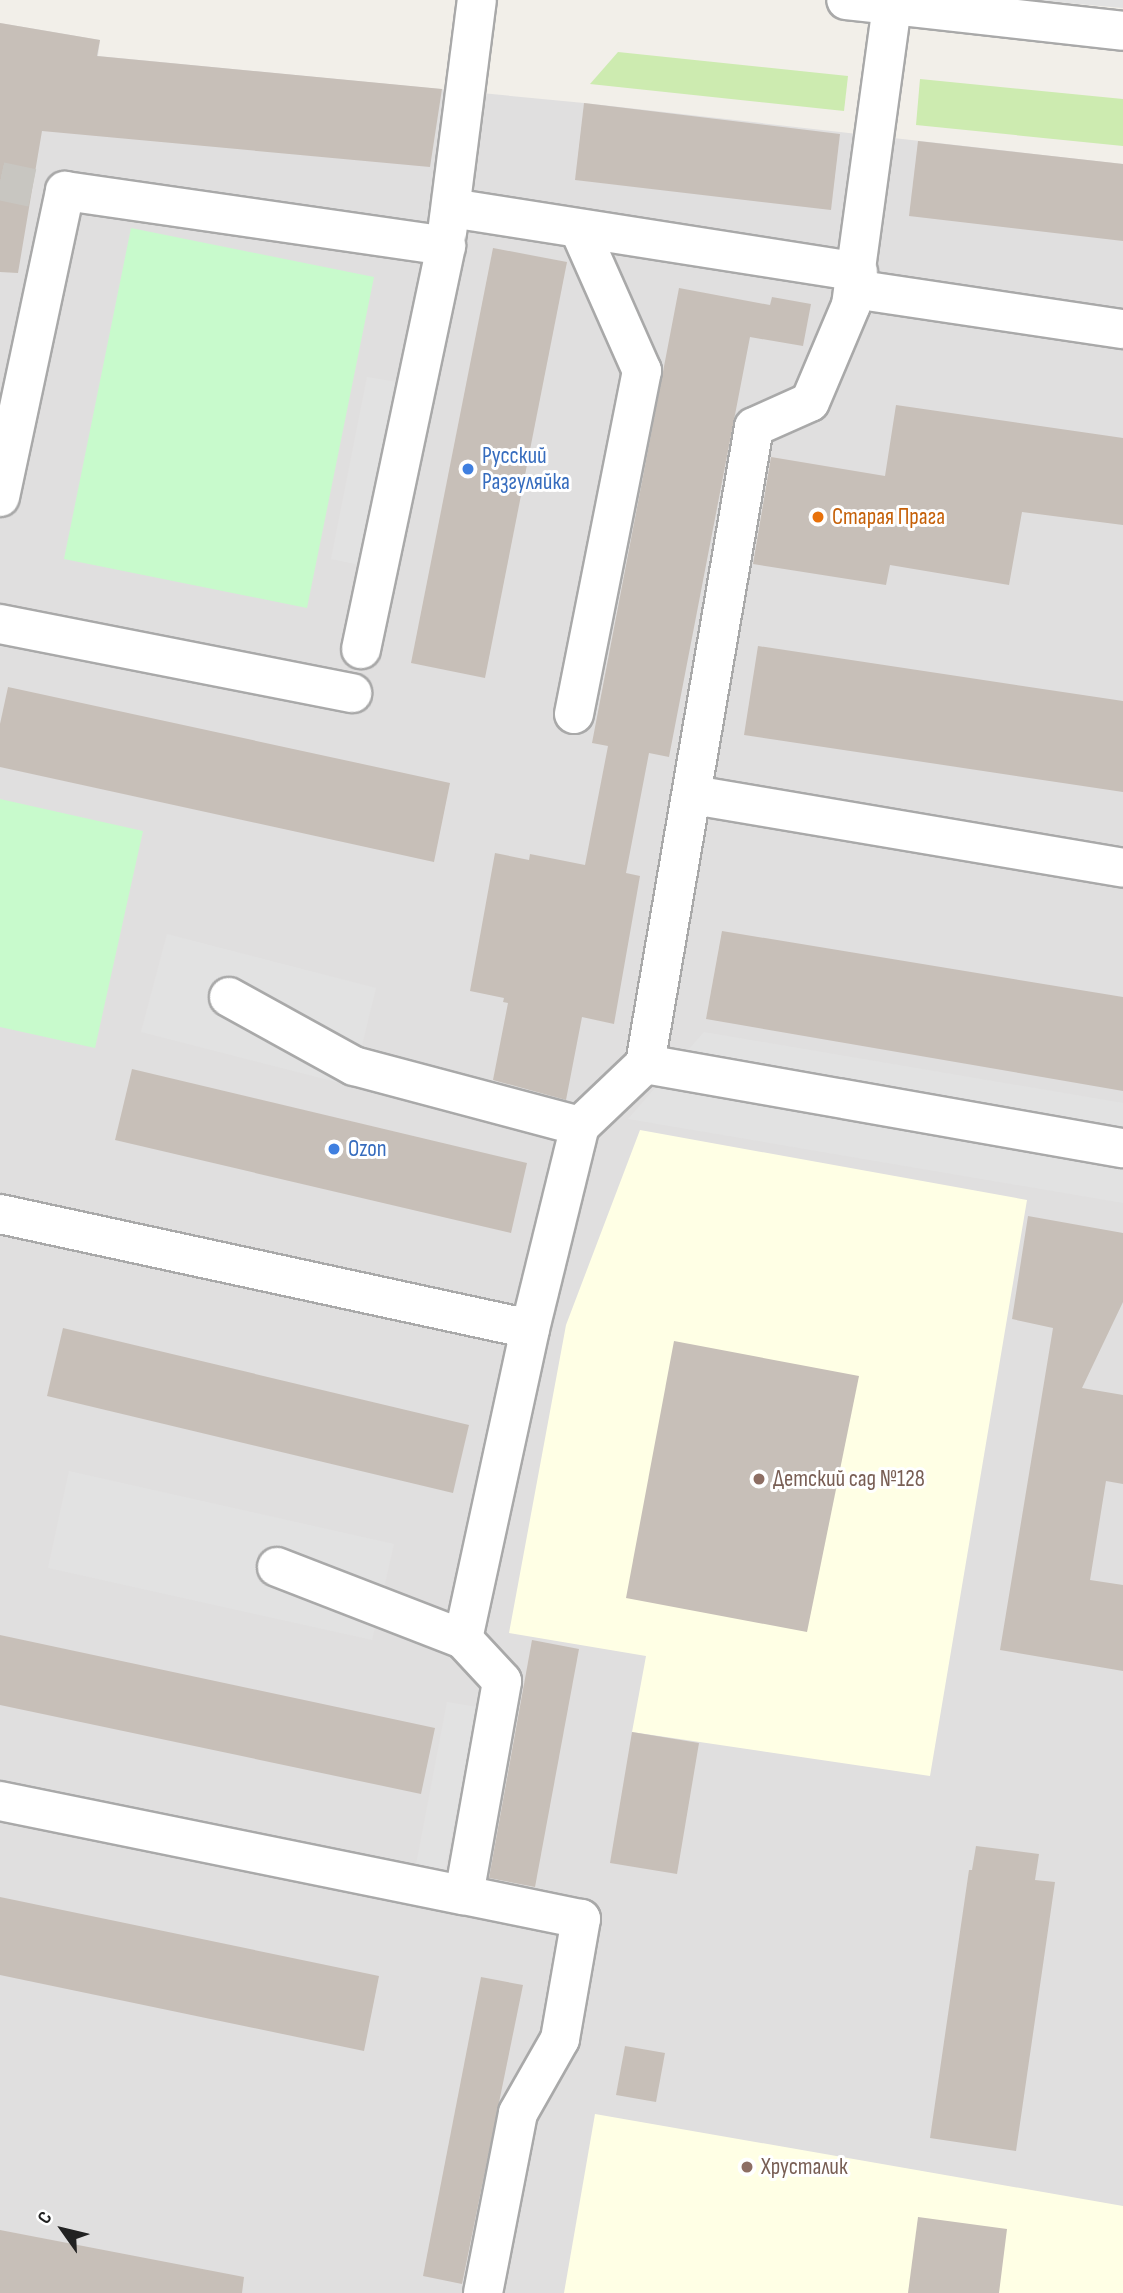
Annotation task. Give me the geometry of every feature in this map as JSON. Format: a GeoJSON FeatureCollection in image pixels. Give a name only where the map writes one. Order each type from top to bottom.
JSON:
{"type":"FeatureCollection","features":[{"type":"Feature","properties":{"kind":"lane"},"geometry":{"type":"LineString","coordinates":[[362,649],[446,246],[477,0]]}},
{"type":"Feature","properties":{"kind":"lane"},"geometry":{"type":"LineString","coordinates":[[846,0],[1123,31]]}},
{"type":"Feature","properties":{"kind":"lane"},"geometry":{"type":"LineString","coordinates":[[463,1639],[530,1329],[580,1126],[645,1064],[754,427],[810,401],[851,305],[892,5]]}},
{"type":"Feature","properties":{"kind":"lane"},"geometry":{"type":"LineString","coordinates":[[0,497],[48,190],[446,246]]}},
{"type":"Feature","properties":{"kind":"lane"},"geometry":{"type":"LineString","coordinates":[[451,208],[1123,328]]}},
{"type":"Feature","properties":{"kind":"lane"},"geometry":{"type":"LineString","coordinates":[[574,714],[642,371],[579,229]]}},
{"type":"Feature","properties":{"kind":"lane"},"geometry":{"type":"LineString","coordinates":[[0,624],[352,693]]}},
{"type":"Feature","properties":{"kind":"lane"},"geometry":{"type":"LineString","coordinates":[[693,795],[1123,868]]}},
{"type":"Feature","properties":{"kind":"lane"},"geometry":{"type":"LineString","coordinates":[[229,997],[354,1066],[580,1126]]}},
{"type":"Feature","properties":{"kind":"lane"},"geometry":{"type":"LineString","coordinates":[[645,1064],[1123,1148]]}},
{"type":"Feature","properties":{"kind":"lane"},"geometry":{"type":"LineString","coordinates":[[0,1214],[530,1329]]}},
{"type":"Feature","properties":{"kind":"lane"},"geometry":{"type":"LineString","coordinates":[[277,1567],[463,1639],[502,1681],[464,1895]]}},
{"type":"Feature","properties":{"kind":"lane"},"geometry":{"type":"LineString","coordinates":[[0,1801],[581,1919],[560,2039],[518,2113],[483,2293]]}},
{"type":"Feature","properties":{"kind":"shaded area"},"geometry":{"type":"Polygon","coordinates":[[[1036,0],[1123,0],[1123,8],[1066,3],[1036,0]]]}},
{"type":"Feature","properties":{"kind":"shaded area"},"geometry":{"type":"Polygon","coordinates":[[[0,23],[100,40],[98,56],[584,103],[1123,164],[1123,2293],[0,2293],[0,23]]]}},
{"type":"Feature","properties":{"kind":"shaded area"},"geometry":{"type":"Polygon","coordinates":[[[367,377],[397,382],[360,565],[331,559],[367,377]]]}},
{"type":"Feature","properties":{"kind":"shaded area"},"geometry":{"type":"Polygon","coordinates":[[[167,934],[376,988],[352,1086],[141,1032],[167,934]]]}},
{"type":"Feature","properties":{"kind":"shaded area"},"geometry":{"type":"Polygon","coordinates":[[[704,1032],[1123,1103],[1123,1203],[628,1119],[704,1032]]]}},
{"type":"Feature","properties":{"kind":"shaded area","name":"Детский сад №128"},"geometry":{"type":"Polygon","coordinates":[[[640,1130],[1027,1200],[930,1776],[632,1732],[646,1656],[509,1633],[566,1325],[640,1130]]]}},
{"type":"Feature","properties":{"kind":"shaded area"},"geometry":{"type":"Polygon","coordinates":[[[69,1471],[394,1544],[372,1640],[48,1568],[69,1471]]]}},
{"type":"Feature","properties":{"kind":"shaded area"},"geometry":{"type":"Polygon","coordinates":[[[447,1702],[477,1707],[445,1871],[416,1865],[447,1702]]]}},
{"type":"Feature","properties":{"kind":"shaded area","name":"Хрусталик"},"geometry":{"type":"Polygon","coordinates":[[[595,2114],[1123,2206],[1123,2293],[564,2293],[595,2114]]]}},
{"type":"Feature","properties":{"kind":"green space"},"geometry":{"type":"Polygon","coordinates":[[[618,52],[848,76],[844,111],[590,84],[618,52]]]}},
{"type":"Feature","properties":{"kind":"green space"},"geometry":{"type":"Polygon","coordinates":[[[920,79],[1123,99],[1123,146],[916,125],[920,79]]]}},
{"type":"Feature","properties":{"kind":"green space"},"geometry":{"type":"Polygon","coordinates":[[[131,228],[374,277],[307,608],[64,559],[131,228]]]}},
{"type":"Feature","properties":{"kind":"green space"},"geometry":{"type":"Polygon","coordinates":[[[0,799],[143,831],[95,1048],[0,1027],[0,799]]]}},
{"type":"Feature","properties":{"kind":"building"},"geometry":{"type":"Polygon","coordinates":[[[0,23],[100,40],[97,56],[442,89],[430,167],[42,131],[18,273],[0,272],[0,23]]]}},
{"type":"Feature","properties":{"kind":"building"},"geometry":{"type":"Polygon","coordinates":[[[584,103],[840,134],[831,210],[575,180],[584,103]]]}},
{"type":"Feature","properties":{"kind":"building"},"geometry":{"type":"Polygon","coordinates":[[[918,141],[1123,164],[1123,241],[909,216],[918,141]]]}},
{"type":"Feature","properties":{"kind":"building"},"geometry":{"type":"Polygon","coordinates":[[[493,248],[567,262],[485,678],[411,663],[493,248]]]}},
{"type":"Feature","properties":{"kind":"building"},"geometry":{"type":"Polygon","coordinates":[[[679,288],[770,305],[772,297],[811,304],[803,346],[750,337],[669,757],[649,753],[626,873],[640,876],[614,1024],[582,1017],[566,1100],[493,1080],[508,1003],[503,1002],[504,998],[470,991],[495,853],[529,860],[530,854],[585,865],[608,746],[592,743],[679,288]]]}},
{"type":"Feature","properties":{"kind":"building"},"geometry":{"type":"Polygon","coordinates":[[[896,405],[1123,438],[1123,525],[1022,512],[1009,585],[890,565],[886,585],[753,564],[771,457],[885,476],[896,405]]]}},
{"type":"Feature","properties":{"kind":"building"},"geometry":{"type":"Polygon","coordinates":[[[758,646],[1123,701],[1123,792],[744,735],[758,646]]]}},
{"type":"Feature","properties":{"kind":"building"},"geometry":{"type":"Polygon","coordinates":[[[8,687],[450,783],[434,862],[0,767],[0,724],[8,687]]]}},
{"type":"Feature","properties":{"kind":"building"},"geometry":{"type":"Polygon","coordinates":[[[722,931],[1123,997],[1123,1091],[706,1019],[722,931]]]}},
{"type":"Feature","properties":{"kind":"building"},"geometry":{"type":"Polygon","coordinates":[[[132,1069],[527,1163],[511,1233],[115,1140],[132,1069]]]}},
{"type":"Feature","properties":{"kind":"building"},"geometry":{"type":"Polygon","coordinates":[[[1028,1216],[1123,1233],[1123,1302],[1082,1388],[1123,1395],[1123,1484],[1106,1481],[1090,1580],[1123,1585],[1123,1671],[1000,1650],[1053,1328],[1012,1319],[1028,1216]]]}},
{"type":"Feature","properties":{"kind":"building"},"geometry":{"type":"Polygon","coordinates":[[[63,1328],[469,1425],[453,1493],[47,1396],[63,1328]]]}},
{"type":"Feature","properties":{"kind":"building"},"geometry":{"type":"Polygon","coordinates":[[[674,1341],[859,1376],[807,1632],[626,1598],[674,1341]]]}},
{"type":"Feature","properties":{"kind":"building"},"geometry":{"type":"Polygon","coordinates":[[[0,1635],[435,1728],[421,1794],[0,1705],[0,1635]]]}},
{"type":"Feature","properties":{"kind":"building"},"geometry":{"type":"Polygon","coordinates":[[[532,1640],[579,1649],[535,1887],[489,1878],[532,1640]]]}},
{"type":"Feature","properties":{"kind":"building"},"geometry":{"type":"Polygon","coordinates":[[[632,1732],[699,1743],[677,1874],[610,1863],[632,1732]]]}},
{"type":"Feature","properties":{"kind":"building"},"geometry":{"type":"Polygon","coordinates":[[[976,1846],[1039,1854],[1035,1880],[1055,1882],[1016,2151],[930,2138],[969,1870],[972,1870],[976,1846]]]}},
{"type":"Feature","properties":{"kind":"building"},"geometry":{"type":"Polygon","coordinates":[[[0,1897],[379,1976],[364,2051],[0,1975],[0,1897]]]}},
{"type":"Feature","properties":{"kind":"building"},"geometry":{"type":"Polygon","coordinates":[[[481,1977],[523,1985],[462,2284],[423,2276],[481,1977]]]}},
{"type":"Feature","properties":{"kind":"building"},"geometry":{"type":"Polygon","coordinates":[[[625,2046],[665,2053],[656,2102],[616,2095],[625,2046]]]}},
{"type":"Feature","properties":{"kind":"building"},"geometry":{"type":"Polygon","coordinates":[[[918,2217],[1007,2229],[999,2293],[908,2293],[918,2217]]]}},
{"type":"Feature","properties":{"kind":"building"},"geometry":{"type":"Polygon","coordinates":[[[0,2230],[244,2277],[242,2293],[0,2293],[0,2230]]]}},
{"type":"Feature","properties":{"kind":"tunnel"},"geometry":{"type":"LineString","coordinates":[[0,181],[32,188]]}},
{"type":"Feature","properties":{"kind":"place","name":"Русский Разгуляйка"},"geometry":{"type":"Point","coordinates":[468,469]}},
{"type":"Feature","properties":{"kind":"place","name":"Старая Прага"},"geometry":{"type":"Point","coordinates":[818,517]}},
{"type":"Feature","properties":{"kind":"place","name":"Ozon"},"geometry":{"type":"Point","coordinates":[334,1149]}},
{"type":"Feature","properties":{"kind":"place","name":"Детский сад №128"},"geometry":{"type":"Point","coordinates":[759,1479]}},
{"type":"Feature","properties":{"kind":"place","name":"Хрусталик"},"geometry":{"type":"Point","coordinates":[747,2167]}}]}
